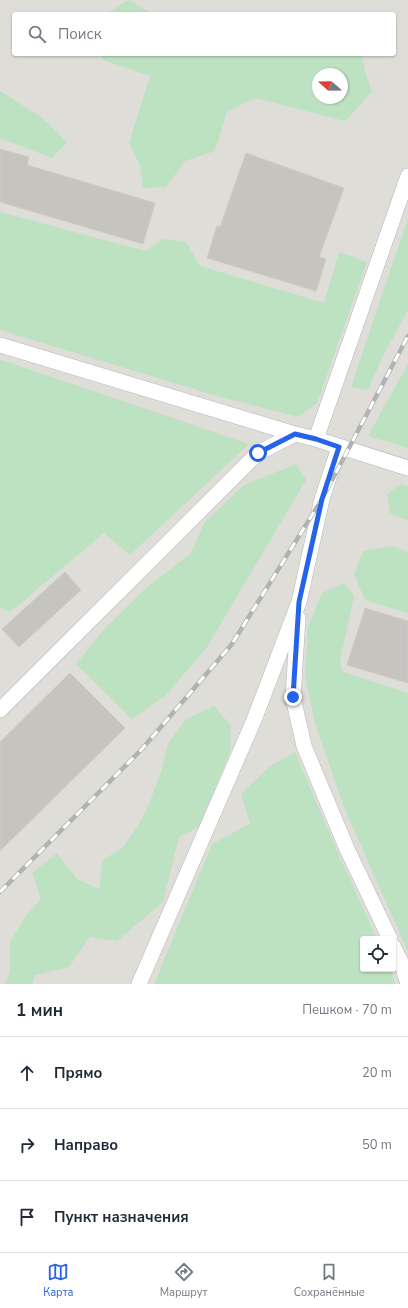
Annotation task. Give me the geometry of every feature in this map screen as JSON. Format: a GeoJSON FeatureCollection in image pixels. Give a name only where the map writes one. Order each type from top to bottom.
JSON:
{"type":"FeatureCollection","features":[{"type":"Feature","properties":{"kind":"lane"},"geometry":{"type":"LineString","coordinates":[[316,439],[408,176]]}},
{"type":"Feature","properties":{"kind":"lane"},"geometry":{"type":"LineString","coordinates":[[0,345],[316,439],[408,468]]}},
{"type":"Feature","properties":{"kind":"lane"},"geometry":{"type":"LineString","coordinates":[[0,710],[258,453],[295,434]]}},
{"type":"Feature","properties":{"kind":"lane"},"geometry":{"type":"LineString","coordinates":[[139,984],[254,720],[299,602],[322,499],[339,447]]}},
{"type":"Feature","properties":{"kind":"lane"},"geometry":{"type":"LineString","coordinates":[[299,602],[293,697],[304,746],[347,849],[389,936]]}},
{"type":"Feature","properties":{"kind":"lane"},"geometry":{"type":"LineString","coordinates":[[396,952],[402,964],[408,984]]}},
{"type":"Feature","properties":{"kind":"shaded area"},"geometry":{"type":"Polygon","coordinates":[[[0,0],[408,0],[408,984],[0,984],[0,0]]]}},
{"type":"Feature","properties":{"kind":"green space"},"geometry":{"type":"Polygon","coordinates":[[[129,0],[150,12],[108,12],[129,0]]]}},
{"type":"Feature","properties":{"kind":"green space"},"geometry":{"type":"Polygon","coordinates":[[[101,56],[362,56],[365,71],[372,92],[345,121],[255,98],[227,112],[215,151],[185,161],[166,187],[143,188],[140,165],[129,143],[150,76],[103,60],[101,56]]]}},
{"type":"Feature","properties":{"kind":"green space"},"geometry":{"type":"Polygon","coordinates":[[[0,91],[41,117],[67,142],[52,158],[0,138],[0,91]]]}},
{"type":"Feature","properties":{"kind":"green space"},"geometry":{"type":"Polygon","coordinates":[[[0,212],[145,251],[164,239],[186,242],[200,266],[324,303],[339,252],[367,262],[317,403],[298,417],[217,396],[0,330],[0,212]]]}},
{"type":"Feature","properties":{"kind":"green space"},"geometry":{"type":"Polygon","coordinates":[[[408,218],[408,310],[383,356],[368,390],[351,387],[408,218]]]}},
{"type":"Feature","properties":{"kind":"green space"},"geometry":{"type":"Polygon","coordinates":[[[0,360],[249,444],[130,555],[104,533],[10,612],[0,607],[0,360]]]}},
{"type":"Feature","properties":{"kind":"green space"},"geometry":{"type":"Polygon","coordinates":[[[408,364],[408,448],[368,436],[408,364]]]}},
{"type":"Feature","properties":{"kind":"green space"},"geometry":{"type":"Polygon","coordinates":[[[296,464],[306,480],[207,647],[166,695],[132,719],[76,664],[105,628],[144,590],[191,553],[204,523],[244,485],[296,464]]]}},
{"type":"Feature","properties":{"kind":"green space"},"geometry":{"type":"Polygon","coordinates":[[[401,484],[408,486],[408,521],[390,513],[387,494],[401,484]]]}},
{"type":"Feature","properties":{"kind":"green space"},"geometry":{"type":"Polygon","coordinates":[[[393,546],[408,552],[408,613],[365,600],[354,574],[363,551],[393,546]]]}},
{"type":"Feature","properties":{"kind":"green space"},"geometry":{"type":"Polygon","coordinates":[[[344,583],[354,596],[340,661],[343,672],[408,693],[408,952],[343,805],[315,723],[305,676],[308,627],[322,593],[344,583]]]}},
{"type":"Feature","properties":{"kind":"green space"},"geometry":{"type":"Polygon","coordinates":[[[214,706],[231,726],[230,752],[199,827],[179,837],[163,902],[117,941],[90,937],[69,967],[35,975],[32,984],[5,984],[10,972],[10,942],[25,917],[41,899],[32,873],[57,853],[77,879],[99,889],[103,860],[123,847],[138,826],[149,804],[161,772],[168,744],[186,719],[214,706]]]}},
{"type":"Feature","properties":{"kind":"green space"},"geometry":{"type":"Polygon","coordinates":[[[295,752],[376,936],[360,936],[360,972],[392,972],[395,984],[154,984],[212,844],[250,824],[241,794],[269,767],[295,752]]]}},
{"type":"Feature","properties":{"kind":"building"},"geometry":{"type":"Polygon","coordinates":[[[0,149],[29,157],[27,165],[155,203],[143,244],[0,202],[0,149]]]}},
{"type":"Feature","properties":{"kind":"building"},"geometry":{"type":"Polygon","coordinates":[[[246,153],[344,188],[319,257],[326,259],[316,291],[207,258],[217,226],[220,227],[246,153]]]}},
{"type":"Feature","properties":{"kind":"building"},"geometry":{"type":"Polygon","coordinates":[[[65,572],[81,590],[19,647],[2,629],[65,572]]]}},
{"type":"Feature","properties":{"kind":"building"},"geometry":{"type":"Polygon","coordinates":[[[365,608],[408,621],[408,683],[347,665],[365,608]]]}},
{"type":"Feature","properties":{"kind":"building"},"geometry":{"type":"Polygon","coordinates":[[[70,673],[125,728],[0,851],[0,742],[70,673]]]}},
{"type":"Feature","properties":{"kind":"railway"},"geometry":{"type":"LineString","coordinates":[[0,892],[142,749],[232,644],[322,499],[408,336]]}},
{"type":"Feature","properties":{"kind":"route"},"geometry":{"type":"LineString","coordinates":[[258,453],[295,434],[339,447],[322,499],[299,602],[293,697]]}}]}
